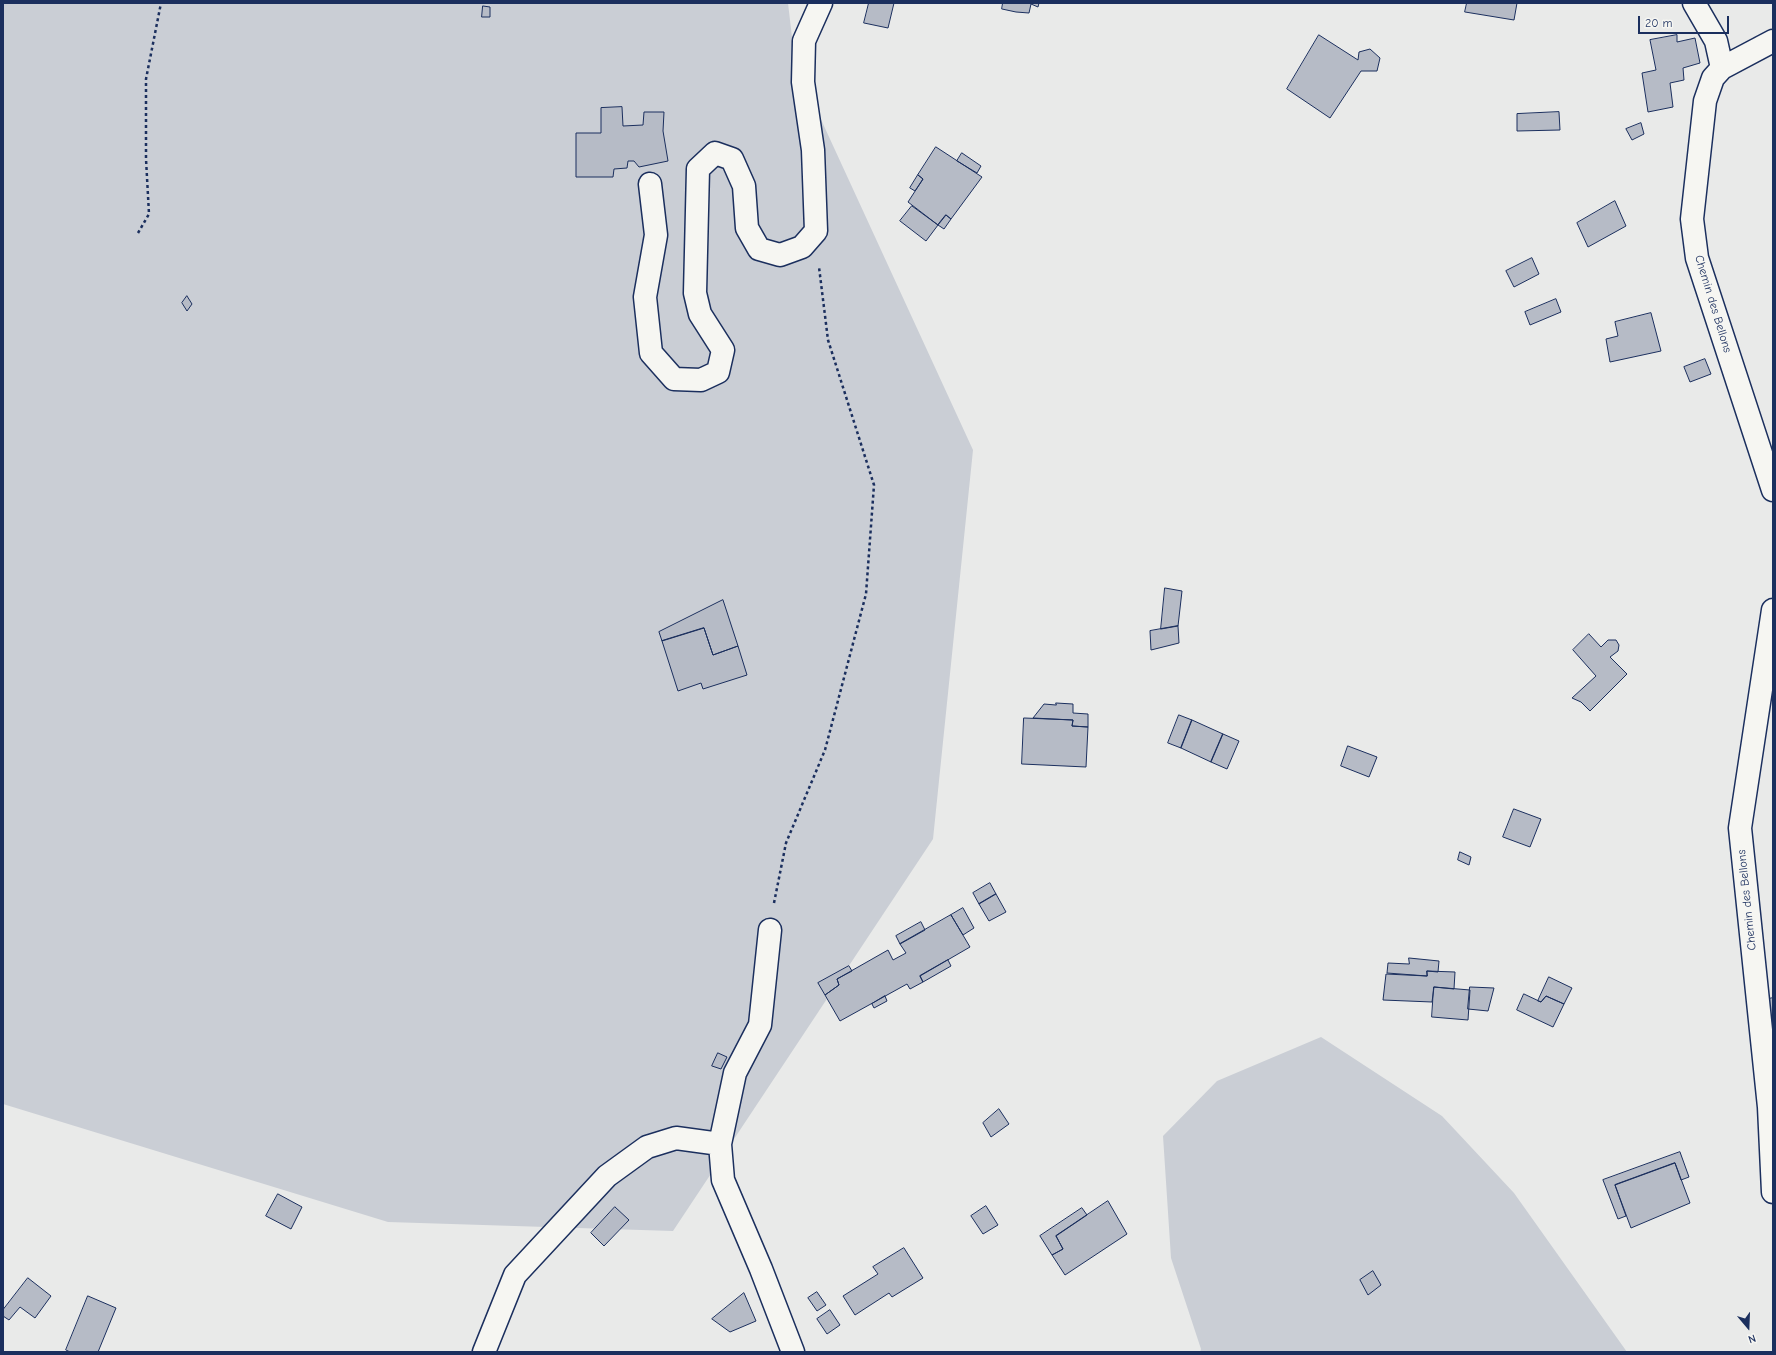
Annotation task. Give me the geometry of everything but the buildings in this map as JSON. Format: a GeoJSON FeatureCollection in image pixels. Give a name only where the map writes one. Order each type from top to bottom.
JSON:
{"type":"FeatureCollection","features":[{"type":"Feature","properties":{"kind":"street"},"geometry":{"type":"LineString","coordinates":[[650,184],[656,235],[645,297],[651,353],[674,379],[701,380],[718,372],[723,350],[700,314],[695,293],[698,169],[715,153],[732,159],[744,186],[747,228],[759,249],[780,255],[802,247],[816,230],[813,150],[802,82],[804,41],[820,3]]}},
{"type":"Feature","properties":{"kind":"street"},"geometry":{"type":"LineString","coordinates":[[1694,3],[1716,40],[1722,68],[1773,41]]}},
{"type":"Feature","properties":{"kind":"street","name":"Chemin des Bellons"},"geometry":{"type":"LineString","coordinates":[[1722,68],[1713,78],[1705,101],[1692,219],[1697,258],[1773,490]]}},
{"type":"Feature","properties":{"kind":"street","name":"Chemin des Bellons"},"geometry":{"type":"LineString","coordinates":[[1773,610],[1740,828],[1769,1107],[1773,1192]]}},
{"type":"Feature","properties":{"kind":"street"},"geometry":{"type":"LineString","coordinates":[[770,930],[760,1025],[735,1073],[720,1144],[723,1180],[761,1269],[793,1352]]}},
{"type":"Feature","properties":{"kind":"street"},"geometry":{"type":"LineString","coordinates":[[484,1352],[515,1275],[607,1176],[646,1146],[676,1138],[720,1144]]}},
{"type":"Feature","properties":{"kind":"path"},"geometry":{"type":"LineString","coordinates":[[138,233],[149,214],[146,159],[146,79],[161,3]]}},
{"type":"Feature","properties":{"kind":"path"},"geometry":{"type":"LineString","coordinates":[[770,930],[786,843],[825,750],[866,594],[874,485],[828,340],[821,294],[816,230]]}},
{"type":"Feature","properties":{"kind":"shaded area"},"geometry":{"type":"Polygon","coordinates":[[[3,3],[788,3],[795,63],[973,450],[933,839],[673,1231],[388,1222],[3,1104],[3,3]]]}},
{"type":"Feature","properties":{"kind":"shaded area"},"geometry":{"type":"Polygon","coordinates":[[[1321,1037],[1442,1116],[1514,1193],[1627,1352],[1200,1352],[1201,1349],[1171,1258],[1163,1136],[1217,1081],[1321,1037]]]}}]}
